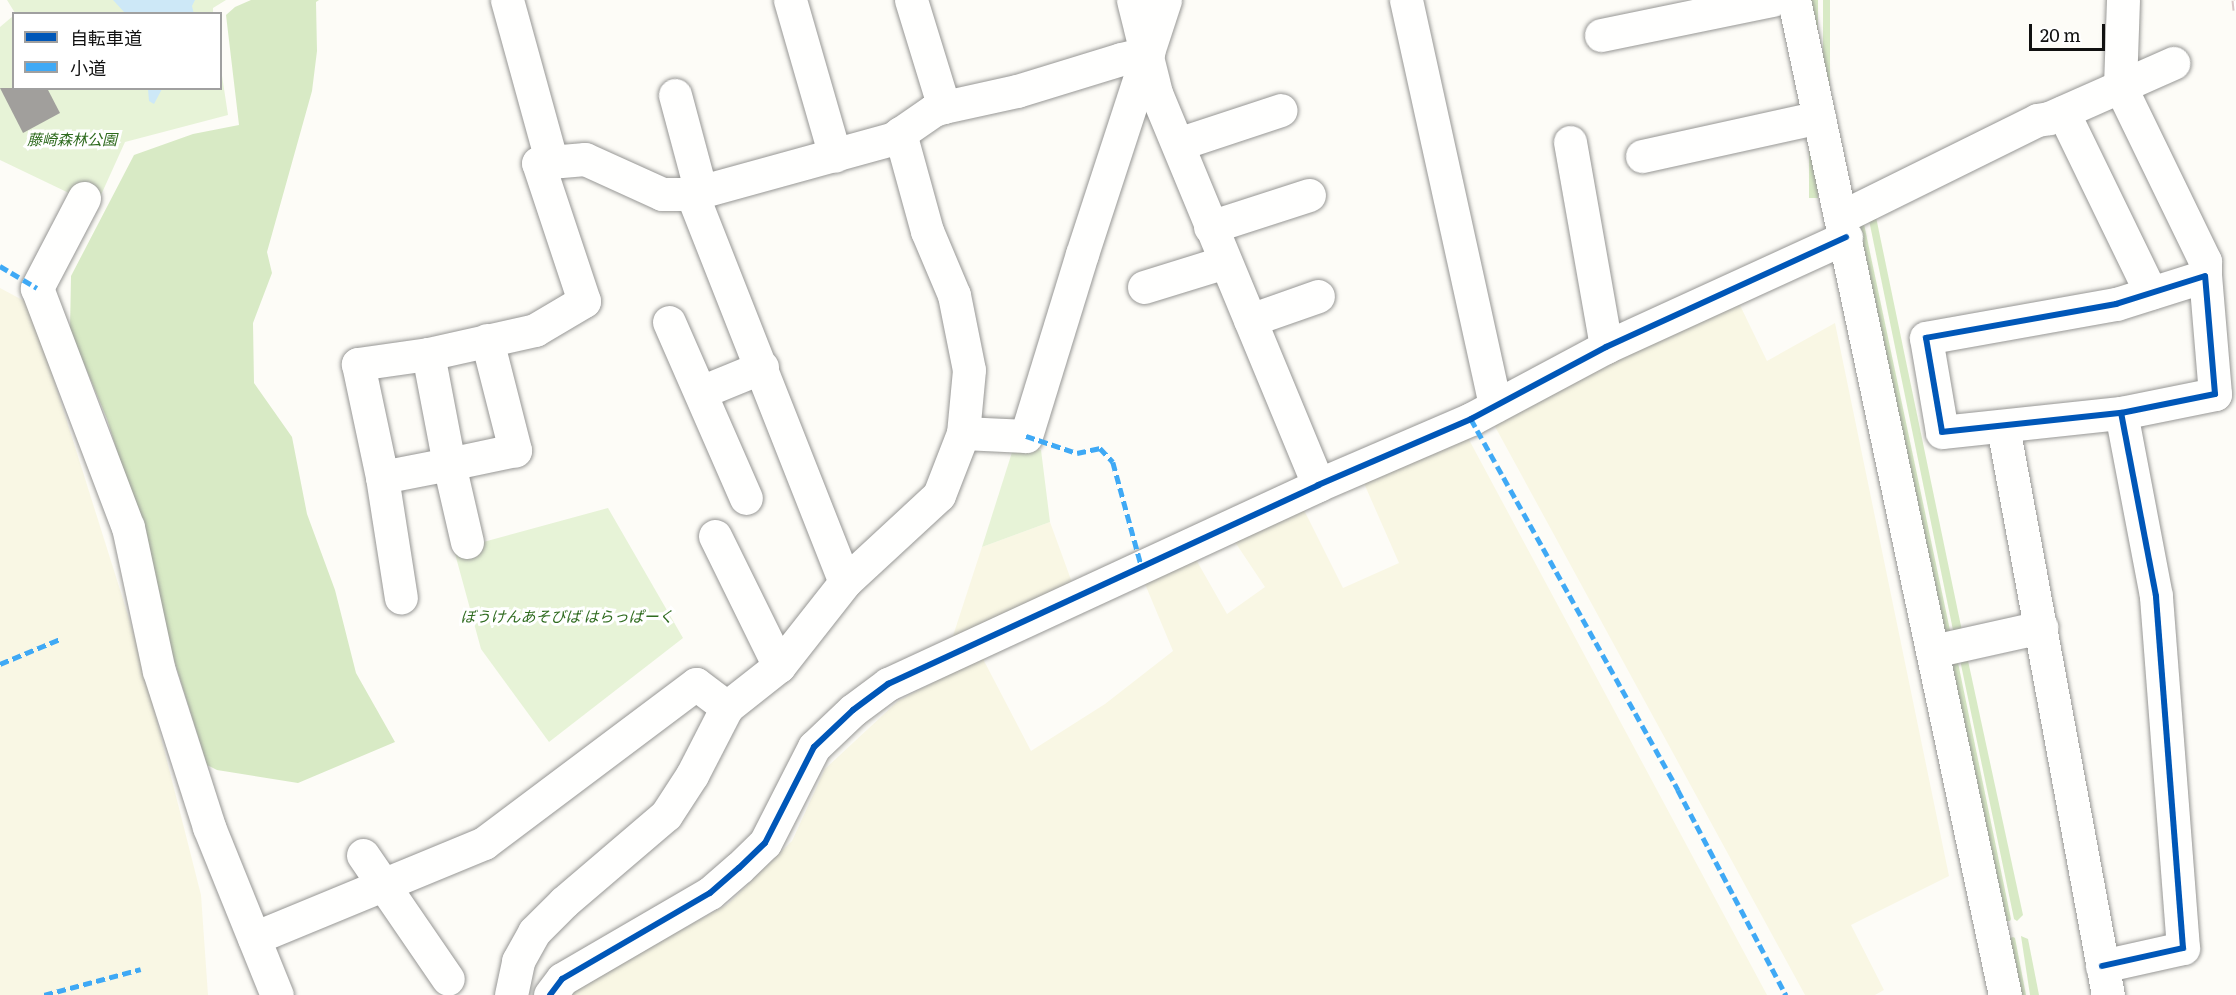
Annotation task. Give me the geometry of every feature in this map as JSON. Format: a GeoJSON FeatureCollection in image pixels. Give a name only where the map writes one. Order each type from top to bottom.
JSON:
{"type":"FeatureCollection","features":[{"type":"Feature","properties":{"kind":"street"},"geometry":{"type":"LineString","coordinates":[[507,0],[551,160]]}},
{"type":"Feature","properties":{"kind":"street"},"geometry":{"type":"LineString","coordinates":[[790,0],[835,156]]}},
{"type":"Feature","properties":{"kind":"street"},"geometry":{"type":"LineString","coordinates":[[912,0],[944,107]]}},
{"type":"Feature","properties":{"kind":"street"},"geometry":{"type":"LineString","coordinates":[[1133,0],[1148,53],[1156,93],[1318,485]]}},
{"type":"Feature","properties":{"kind":"street"},"geometry":{"type":"LineString","coordinates":[[963,433],[1026,436],[1082,254],[1166,0]]}},
{"type":"Feature","properties":{"kind":"street"},"geometry":{"type":"LineString","coordinates":[[1406,0],[1495,405]]}},
{"type":"Feature","properties":{"kind":"street"},"geometry":{"type":"LineString","coordinates":[[1601,35],[1772,0]]}},
{"type":"Feature","properties":{"kind":"street"},"geometry":{"type":"LineString","coordinates":[[1794,0],[1844,227],[2005,995]]}},
{"type":"Feature","properties":{"kind":"street"},"geometry":{"type":"LineString","coordinates":[[2123,0],[2120,86],[2205,261],[2214,394],[2121,413],[1942,432],[1926,338],[2116,304],[2205,276]]}},
{"type":"Feature","properties":{"kind":"street"},"geometry":{"type":"LineString","coordinates":[[401,598],[381,477],[358,364],[428,354],[535,330],[584,301],[538,163],[551,160],[585,159],[662,194],[697,193],[892,139],[934,110],[1017,91],[1148,53]]}},
{"type":"Feature","properties":{"kind":"street"},"geometry":{"type":"LineString","coordinates":[[550,995],[562,979],[710,893],[738,868],[765,843],[814,747],[853,710],[888,684],[1318,485],[1471,419],[1606,346],[1844,227],[2050,116],[2173,63]]}},
{"type":"Feature","properties":{"kind":"street"},"geometry":{"type":"LineString","coordinates":[[675,95],[697,193],[845,582]]}},
{"type":"Feature","properties":{"kind":"street"},"geometry":{"type":"LineString","coordinates":[[1178,144],[1281,110]]}},
{"type":"Feature","properties":{"kind":"street"},"geometry":{"type":"LineString","coordinates":[[2050,116],[2151,293]]}},
{"type":"Feature","properties":{"kind":"street"},"geometry":{"type":"LineString","coordinates":[[1642,156],[1819,117]]}},
{"type":"Feature","properties":{"kind":"street"},"geometry":{"type":"LineString","coordinates":[[511,995],[518,961],[534,932],[564,902],[666,815],[692,775],[727,707],[779,666],[845,582],[939,495],[963,433],[969,370],[954,295],[927,231],[900,134]]}},
{"type":"Feature","properties":{"kind":"street"},"geometry":{"type":"LineString","coordinates":[[1570,142],[1606,346]]}},
{"type":"Feature","properties":{"kind":"street"},"geometry":{"type":"LineString","coordinates":[[1210,227],[1309,195]]}},
{"type":"Feature","properties":{"kind":"street"},"geometry":{"type":"LineString","coordinates":[[84,198],[36,288],[128,526],[159,670],[209,827],[277,995]]}},
{"type":"Feature","properties":{"kind":"street"},"geometry":{"type":"LineString","coordinates":[[1144,287],[1225,262]]}},
{"type":"Feature","properties":{"kind":"street"},"geometry":{"type":"LineString","coordinates":[[1250,320],[1318,296]]}},
{"type":"Feature","properties":{"kind":"street"},"geometry":{"type":"LineString","coordinates":[[669,322],[746,498]]}},
{"type":"Feature","properties":{"kind":"street"},"geometry":{"type":"LineString","coordinates":[[381,477],[514,450],[487,340]]}},
{"type":"Feature","properties":{"kind":"street"},"geometry":{"type":"LineString","coordinates":[[428,354],[467,542]]}},
{"type":"Feature","properties":{"kind":"street"},"geometry":{"type":"LineString","coordinates":[[701,392],[762,367]]}},
{"type":"Feature","properties":{"kind":"street"},"geometry":{"type":"LineString","coordinates":[[2003,427],[2105,981],[2183,948],[2156,596],[2121,413]]}},
{"type":"Feature","properties":{"kind":"street"},"geometry":{"type":"LineString","coordinates":[[715,536],[779,666]]}},
{"type":"Feature","properties":{"kind":"street"},"geometry":{"type":"LineString","coordinates":[[1933,651],[2041,627]]}},
{"type":"Feature","properties":{"kind":"street"},"geometry":{"type":"LineString","coordinates":[[254,938],[484,843],[696,684],[727,707]]}},
{"type":"Feature","properties":{"kind":"street"},"geometry":{"type":"LineString","coordinates":[[363,855],[448,980]]}},
{"type":"Feature","properties":{"kind":"shaded area"},"geometry":{"type":"Polygon","coordinates":[[[0,288],[30,304],[139,650],[201,895],[208,995],[0,995],[0,288]]]}},
{"type":"Feature","properties":{"kind":"shaded area"},"geometry":{"type":"Polygon","coordinates":[[[1736,297],[1767,361],[1835,323],[1949,876],[1851,925],[1884,990],[1875,995],[1805,995],[1492,421],[1736,297]]]}},
{"type":"Feature","properties":{"kind":"shaded area"},"geometry":{"type":"Polygon","coordinates":[[[1467,436],[1767,995],[573,995],[571,991],[728,904],[792,841],[825,769],[898,701],[982,657],[1031,751],[1105,704],[1173,651],[1145,584],[1194,556],[1227,614],[1265,587],[1235,542],[1302,506],[1343,588],[1399,563],[1363,481],[1467,436]]]}},
{"type":"Feature","properties":{"kind":"shaded area"},"geometry":{"type":"Polygon","coordinates":[[[1050,522],[1074,588],[951,642],[982,547],[1050,522]]]}},
{"type":"Feature","properties":{"kind":"green space"},"geometry":{"type":"Polygon","coordinates":[[[7,0],[226,0],[213,8],[213,12],[14,12],[7,0]]]}},
{"type":"Feature","properties":{"kind":"green space"},"geometry":{"type":"Polygon","coordinates":[[[251,0],[319,0],[316,2],[317,51],[312,91],[267,252],[272,273],[253,323],[254,383],[292,437],[307,514],[335,590],[356,673],[395,742],[298,783],[217,770],[207,765],[171,650],[128,486],[107,419],[70,330],[71,276],[134,155],[193,134],[239,125],[226,15],[235,7],[251,0]]]}},
{"type":"Feature","properties":{"kind":"green space"},"geometry":{"type":"Polygon","coordinates":[[[1809,0],[1818,0],[1818,198],[1809,198],[1809,0]]]}},
{"type":"Feature","properties":{"kind":"green space"},"geometry":{"type":"Polygon","coordinates":[[[1823,0],[1830,0],[1830,198],[1823,198],[1823,0]]]}},
{"type":"Feature","properties":{"kind":"green space","name":"藤崎森林公園"},"geometry":{"type":"Polygon","coordinates":[[[12,17],[12,90],[222,90],[222,76],[228,115],[125,142],[96,206],[0,160],[0,27],[12,17]]]}},
{"type":"Feature","properties":{"kind":"green space"},"geometry":{"type":"Polygon","coordinates":[[[1876,217],[1962,631],[1954,635],[1869,220],[1876,217]]]}},
{"type":"Feature","properties":{"kind":"green space"},"geometry":{"type":"Polygon","coordinates":[[[1858,223],[1864,224],[1951,635],[1945,639],[1858,223]]]}},
{"type":"Feature","properties":{"kind":"green space"},"geometry":{"type":"Polygon","coordinates":[[[1014,446],[1041,450],[1050,522],[982,547],[1014,446]]]}},
{"type":"Feature","properties":{"kind":"green space","name":"ぼうけんあそびば はらっぱーく"},"geometry":{"type":"Polygon","coordinates":[[[608,508],[683,638],[549,742],[481,649],[454,550],[608,508]]]}},
{"type":"Feature","properties":{"kind":"green space"},"geometry":{"type":"Polygon","coordinates":[[[1956,653],[2010,921],[2005,921],[1949,654],[1956,653]]]}},
{"type":"Feature","properties":{"kind":"green space"},"geometry":{"type":"Polygon","coordinates":[[[1959,655],[1967,656],[2023,915],[2017,921],[2014,919],[1959,655]]]}},
{"type":"Feature","properties":{"kind":"green space"},"geometry":{"type":"Polygon","coordinates":[[[2021,936],[2028,939],[2039,995],[2030,995],[2021,936]]]}},
{"type":"Feature","properties":{"kind":"green space"},"geometry":{"type":"Polygon","coordinates":[[[2013,937],[2026,995],[2018,995],[2008,939],[2013,937]]]}},
{"type":"Feature","properties":{"kind":"water"},"geometry":{"type":"Polygon","coordinates":[[[113,0],[195,0],[192,6],[194,12],[124,12],[113,0]]]}},
{"type":"Feature","properties":{"kind":"water"},"geometry":{"type":"Polygon","coordinates":[[[148,90],[161,90],[154,104],[149,101],[148,90]]]}},
{"type":"Feature","properties":{"kind":"building"},"geometry":{"type":"Polygon","coordinates":[[[0,88],[48,90],[60,113],[23,133],[0,88]]]}},
{"type":"Feature","properties":{"kind":"railway"},"geometry":{"type":"LineString","coordinates":[[2235,0],[2236,10]]}},
{"type":"Feature","properties":{"kind":"marked path"},"geometry":{"type":"LineString","coordinates":[[0,266],[37,288]]}},
{"type":"Feature","properties":{"kind":"marked path"},"geometry":{"type":"LineString","coordinates":[[1471,419],[1678,790],[1786,995]]}},
{"type":"Feature","properties":{"kind":"marked path"},"geometry":{"type":"LineString","coordinates":[[1026,436],[1077,453],[1100,448],[1113,462],[1142,568]]}},
{"type":"Feature","properties":{"kind":"marked path"},"geometry":{"type":"LineString","coordinates":[[0,664],[60,639]]}},
{"type":"Feature","properties":{"kind":"marked path"},"geometry":{"type":"LineString","coordinates":[[44,995],[141,969]]}},
{"type":"Feature","properties":{"kind":"cycle path"},"geometry":{"type":"LineString","coordinates":[[550,995],[562,979],[710,893],[739,868],[765,843],[814,747],[853,710],[888,684],[1318,485],[1471,419],[1606,347],[1846,237]]}},
{"type":"Feature","properties":{"kind":"cycle path"},"geometry":{"type":"LineString","coordinates":[[2102,966],[2183,948],[2156,596],[2121,413],[2215,394],[2205,276],[2116,304],[1926,338],[1942,432],[2121,413]]}}]}
